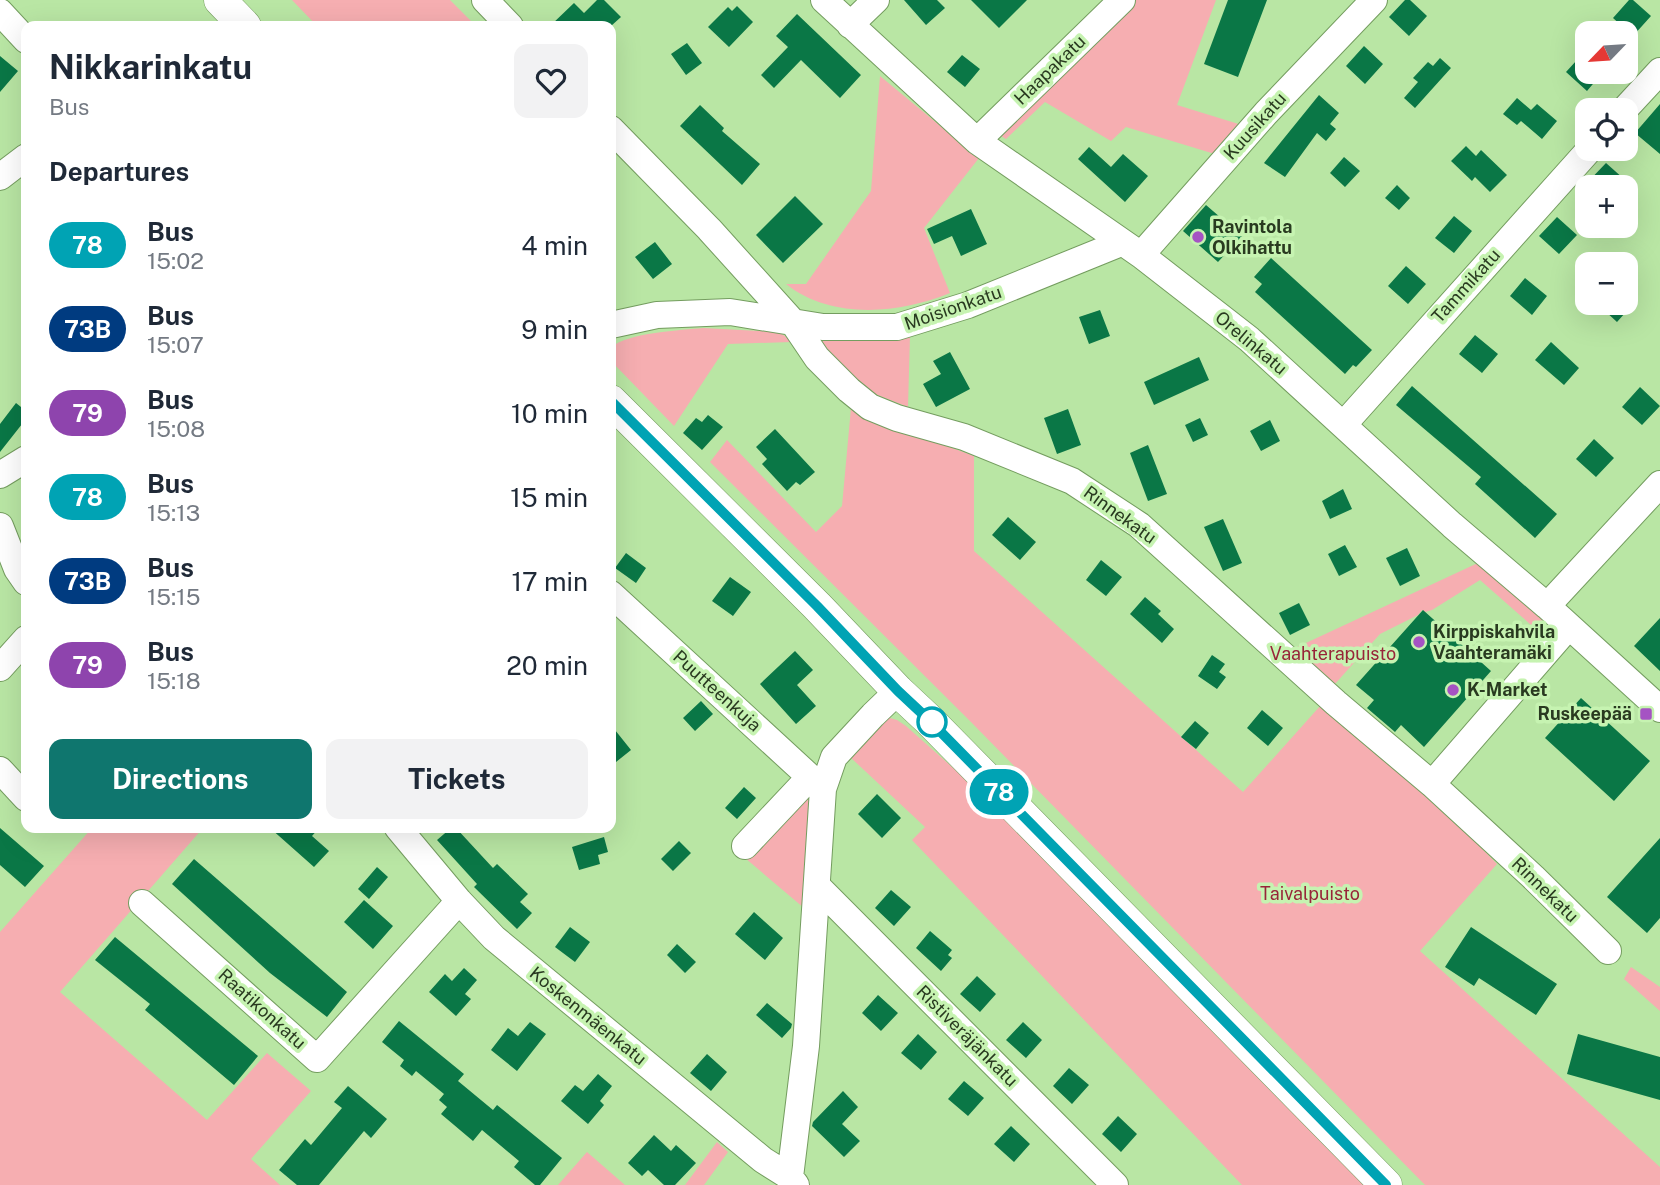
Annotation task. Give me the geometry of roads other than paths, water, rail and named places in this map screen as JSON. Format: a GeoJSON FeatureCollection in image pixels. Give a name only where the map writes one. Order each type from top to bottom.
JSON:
{"type":"FeatureCollection","features":[{"type":"Feature","properties":{"kind":"main road"},"geometry":{"type":"LineString","coordinates":[[220,0],[240,21]]}},
{"type":"Feature","properties":{"kind":"main road"},"geometry":{"type":"LineString","coordinates":[[616,406],[817,606],[1386,1185]]}},
{"type":"Feature","properties":{"kind":"street"},"geometry":{"type":"LineString","coordinates":[[485,0],[505,21]]}},
{"type":"Feature","properties":{"kind":"street","name":"Orelinkatu"},"geometry":{"type":"LineString","coordinates":[[824,0],[977,141],[1131,249],[1250,339],[1452,525],[1547,606],[1660,709]]}},
{"type":"Feature","properties":{"kind":"street"},"geometry":{"type":"LineString","coordinates":[[850,25],[876,0]]}},
{"type":"Feature","properties":{"kind":"street","name":"Haapakatu"},"geometry":{"type":"LineString","coordinates":[[977,141],[1122,0]]}},
{"type":"Feature","properties":{"kind":"street","name":"Kuusikatu"},"geometry":{"type":"LineString","coordinates":[[1131,249],[1374,0]]}},
{"type":"Feature","properties":{"kind":"street"},"geometry":{"type":"LineString","coordinates":[[0,12],[21,35]]}},
{"type":"Feature","properties":{"kind":"street"},"geometry":{"type":"LineString","coordinates":[[1635,98],[1660,71]]}},
{"type":"Feature","properties":{"kind":"street","name":"Rinnekatu"},"geometry":{"type":"LineString","coordinates":[[616,134],[709,229],[792,321],[817,358],[849,390],[870,407],[964,438],[1072,481],[1139,525],[1336,703],[1432,784],[1608,951]]}},
{"type":"Feature","properties":{"kind":"street","name":"Tammikatu"},"geometry":{"type":"LineString","coordinates":[[1344,424],[1579,161]]}},
{"type":"Feature","properties":{"kind":"street"},"geometry":{"type":"LineString","coordinates":[[0,177],[21,162]]}},
{"type":"Feature","properties":{"kind":"street","name":"Moisionkatu"},"geometry":{"type":"LineString","coordinates":[[616,324],[657,315],[730,312],[823,327],[898,327],[1131,249]]}},
{"type":"Feature","properties":{"kind":"street"},"geometry":{"type":"LineString","coordinates":[[0,475],[21,462]]}},
{"type":"Feature","properties":{"kind":"street"},"geometry":{"type":"LineString","coordinates":[[1547,606],[1660,484]]}},
{"type":"Feature","properties":{"kind":"street"},"geometry":{"type":"LineString","coordinates":[[0,526],[21,575]]}},
{"type":"Feature","properties":{"kind":"street","name":"Puutteenkuja"},"geometry":{"type":"LineString","coordinates":[[616,599],[816,783]]}},
{"type":"Feature","properties":{"kind":"street"},"geometry":{"type":"LineString","coordinates":[[1432,784],[1569,626]]}},
{"type":"Feature","properties":{"kind":"street"},"geometry":{"type":"LineString","coordinates":[[0,668],[21,645]]}},
{"type":"Feature","properties":{"kind":"street"},"geometry":{"type":"LineString","coordinates":[[745,846],[816,783],[834,757],[898,691]]}},
{"type":"Feature","properties":{"kind":"street"},"geometry":{"type":"LineString","coordinates":[[0,770],[21,793]]}},
{"type":"Feature","properties":{"kind":"street"},"geometry":{"type":"LineString","coordinates":[[793,1181],[818,887],[816,783]]}},
{"type":"Feature","properties":{"kind":"street","name":"Koskenmäenkatu"},"geometry":{"type":"LineString","coordinates":[[402,833],[459,901],[503,946],[763,1160],[793,1181]]}},
{"type":"Feature","properties":{"kind":"street","name":"Ristiveräjänkatu"},"geometry":{"type":"LineString","coordinates":[[818,887],[1115,1185]]}},
{"type":"Feature","properties":{"kind":"street","name":"Raatikonkatu"},"geometry":{"type":"LineString","coordinates":[[142,903],[317,1059],[459,901]]}},
{"type":"Feature","properties":{"kind":"place","name":"Ravintola Olkihattu"},"geometry":{"type":"Point","coordinates":[1198,237]}},
{"type":"Feature","properties":{"kind":"place","name":"Kirppiskahvila Vaahteramäki"},"geometry":{"type":"Point","coordinates":[1419,642]}},
{"type":"Feature","properties":{"kind":"place","name":"K-Market"},"geometry":{"type":"Point","coordinates":[1453,690]}},
{"type":"Feature","properties":{"kind":"place","name":"Ruskeepää"},"geometry":{"type":"Point","coordinates":[1646,714]}},
{"type":"Feature","properties":{"kind":"park label","name":"Vaahterapuisto"},"geometry":{"type":"Point","coordinates":[1333,654]}},
{"type":"Feature","properties":{"kind":"park label","name":"Taivalpuisto"},"geometry":{"type":"Point","coordinates":[1310,894]}}]}
